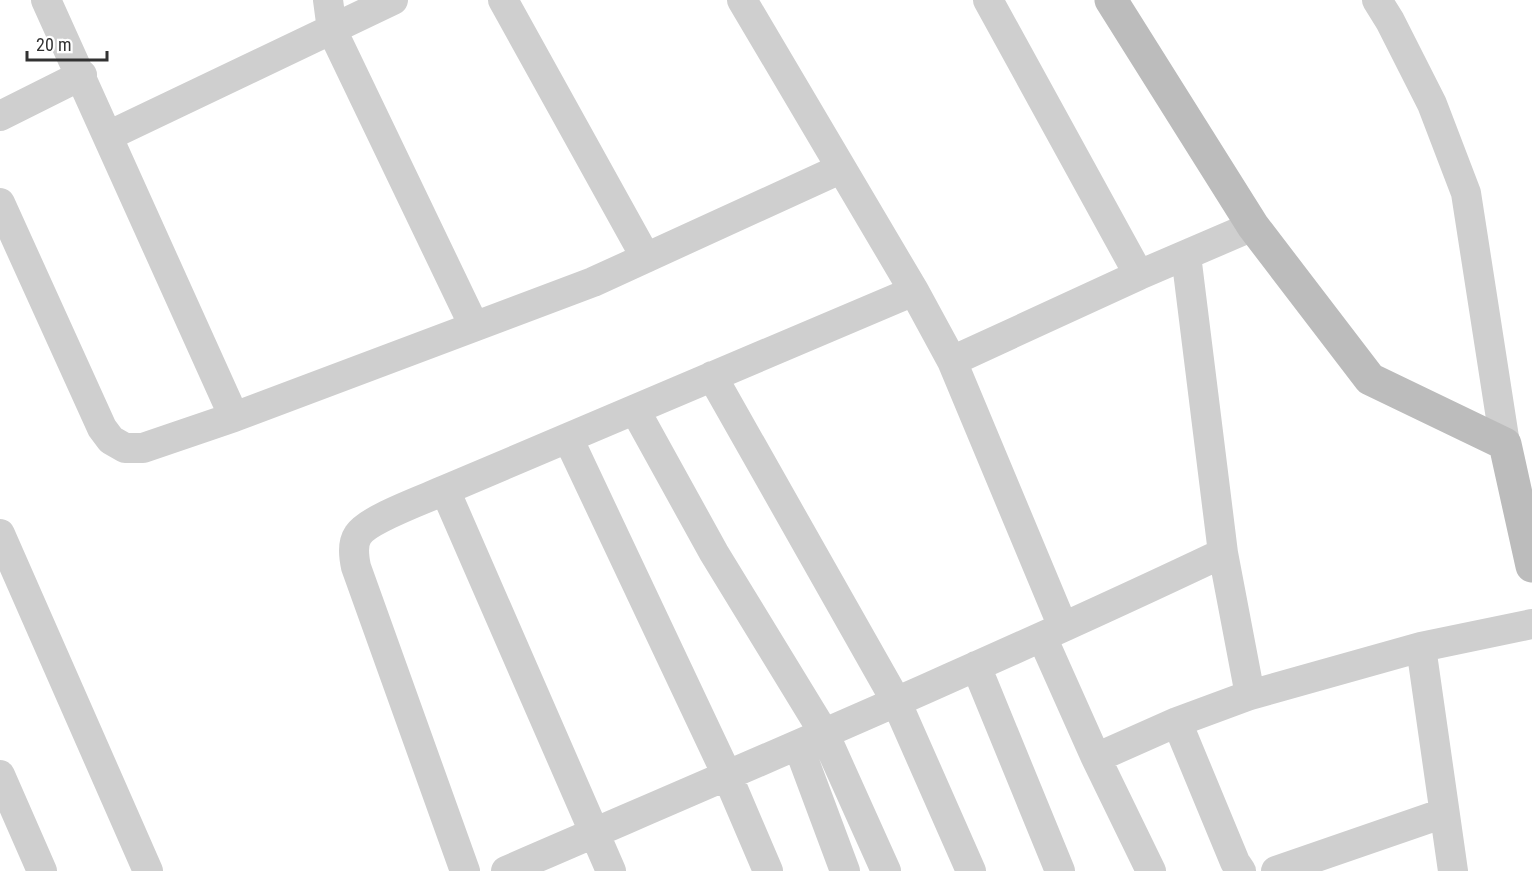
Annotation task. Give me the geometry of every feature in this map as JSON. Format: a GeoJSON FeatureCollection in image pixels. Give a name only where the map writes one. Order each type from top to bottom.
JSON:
{"type":"FeatureCollection","features":[{"type":"Feature","properties":{"kind":"street"},"geometry":{"type":"LineString","coordinates":[[46,0],[82,75],[234,417]]}},
{"type":"Feature","properties":{"kind":"street"},"geometry":{"type":"LineString","coordinates":[[328,0],[332,30],[474,326]]}},
{"type":"Feature","properties":{"kind":"street"},"geometry":{"type":"LineString","coordinates":[[108,136],[393,0]]}},
{"type":"Feature","properties":{"kind":"street"},"geometry":{"type":"LineString","coordinates":[[503,0],[646,258]]}},
{"type":"Feature","properties":{"kind":"street"},"geometry":{"type":"LineString","coordinates":[[742,0],[840,170],[914,291],[952,361],[1053,632],[1096,758],[1151,871]]}},
{"type":"Feature","properties":{"kind":"street"},"geometry":{"type":"LineString","coordinates":[[988,0],[1139,275]]}},
{"type":"Feature","properties":{"kind":"street"},"geometry":{"type":"LineString","coordinates":[[1112,0],[1253,226],[1370,379],[1505,444]]}},
{"type":"Feature","properties":{"kind":"street"},"geometry":{"type":"LineString","coordinates":[[1377,0],[1432,104],[1466,193],[1505,444],[1532,566]]}},
{"type":"Feature","properties":{"kind":"street"},"geometry":{"type":"LineString","coordinates":[[0,116],[82,75]]}},
{"type":"Feature","properties":{"kind":"street"},"geometry":{"type":"LineString","coordinates":[[0,203],[102,428],[111,440],[125,448],[143,448],[234,417],[592,282],[840,170]]}},
{"type":"Feature","properties":{"kind":"street"},"geometry":{"type":"LineString","coordinates":[[952,361],[1139,275],[1253,226]]}},
{"type":"Feature","properties":{"kind":"street"},"geometry":{"type":"LineString","coordinates":[[1186,255],[1223,553],[1250,695]]}},
{"type":"Feature","properties":{"kind":"street"},"geometry":{"type":"LineString","coordinates":[[465,871],[360,578],[353,552],[357,536],[368,524],[445,490],[914,291]]}},
{"type":"Feature","properties":{"kind":"street"},"geometry":{"type":"LineString","coordinates":[[712,376],[896,701],[971,871]]}},
{"type":"Feature","properties":{"kind":"street"},"geometry":{"type":"LineString","coordinates":[[634,410],[714,553],[811,739],[886,871]]}},
{"type":"Feature","properties":{"kind":"street"},"geometry":{"type":"LineString","coordinates":[[568,438],[727,775],[768,871]]}},
{"type":"Feature","properties":{"kind":"street"},"geometry":{"type":"LineString","coordinates":[[445,490],[611,871]]}},
{"type":"Feature","properties":{"kind":"street"},"geometry":{"type":"LineString","coordinates":[[0,534],[148,871]]}},
{"type":"Feature","properties":{"kind":"street"},"geometry":{"type":"LineString","coordinates":[[506,871],[1053,632],[1223,553]]}},
{"type":"Feature","properties":{"kind":"street"},"geometry":{"type":"LineString","coordinates":[[1096,758],[1177,722],[1250,695],[1421,648],[1532,624]]}},
{"type":"Feature","properties":{"kind":"street"},"geometry":{"type":"LineString","coordinates":[[1421,648],[1453,871]]}},
{"type":"Feature","properties":{"kind":"street"},"geometry":{"type":"LineString","coordinates":[[976,666],[1060,871]]}},
{"type":"Feature","properties":{"kind":"street"},"geometry":{"type":"LineString","coordinates":[[1177,722],[1235,862],[1241,871]]}},
{"type":"Feature","properties":{"kind":"street"},"geometry":{"type":"LineString","coordinates":[[811,739],[845,871]]}},
{"type":"Feature","properties":{"kind":"street"},"geometry":{"type":"LineString","coordinates":[[0,775],[42,871]]}},
{"type":"Feature","properties":{"kind":"street"},"geometry":{"type":"LineString","coordinates":[[1276,871],[1444,813]]}}]}
